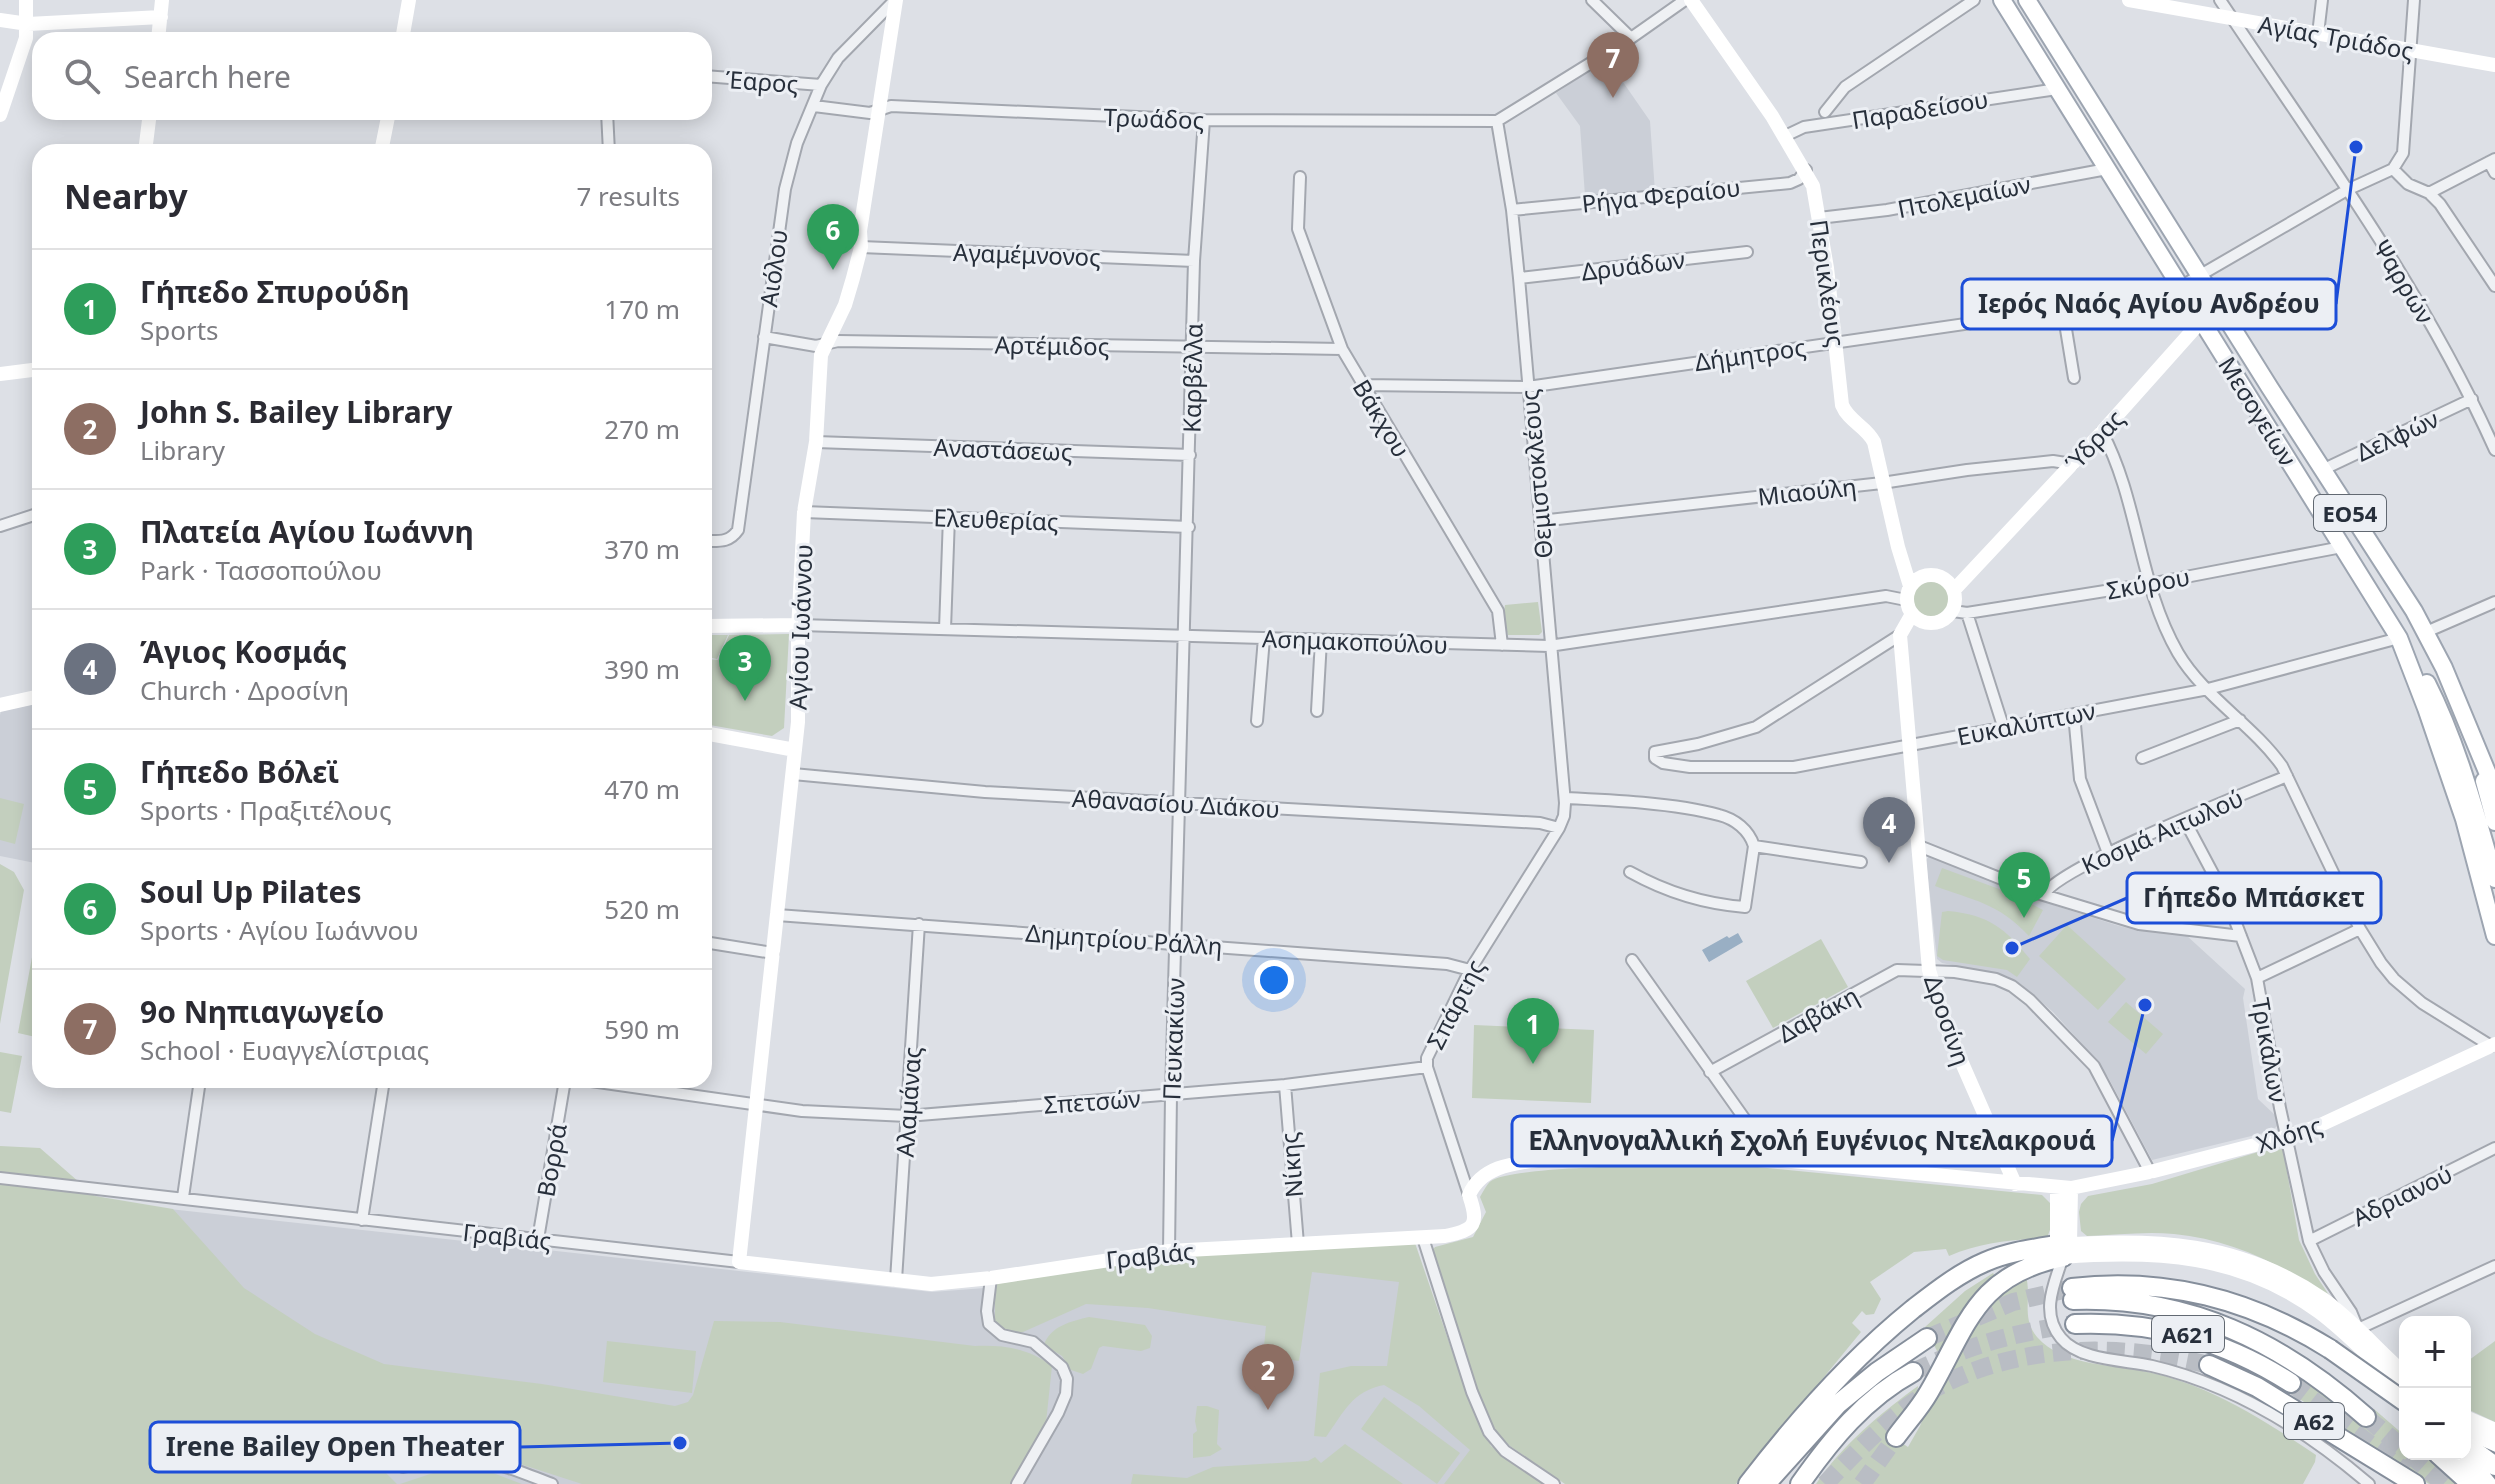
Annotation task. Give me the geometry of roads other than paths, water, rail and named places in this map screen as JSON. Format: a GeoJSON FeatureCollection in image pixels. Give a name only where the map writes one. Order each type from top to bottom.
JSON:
{"type":"FeatureCollection","features":[{"type":"Feature","properties":{"kind":"highway"},"geometry":{"type":"LineString","coordinates":[[1896,1437],[1927,1395],[1967,1318],[1982,1300],[2014,1273],[2063,1249]]}},
{"type":"Feature","properties":{"kind":"highway"},"geometry":{"type":"LineString","coordinates":[[1748,1484],[1816,1400],[1866,1349],[1920,1304],[1971,1268],[1987,1261],[2009,1253],[2063,1249]]}},
{"type":"Feature","properties":{"kind":"highway","name":"Α621"},"geometry":{"type":"LineString","coordinates":[[2366,1417],[2291,1358],[2241,1332],[2159,1306],[2072,1294],[2114,1284],[2157,1285],[2213,1295],[2263,1313],[2330,1349],[2399,1401]]}},
{"type":"Feature","properties":{"kind":"highway","name":"Α621"},"geometry":{"type":"LineString","coordinates":[[2075,1324],[2132,1324],[2188,1334],[2242,1354],[2291,1383]]}},
{"type":"Feature","properties":{"kind":"highway"},"geometry":{"type":"LineString","coordinates":[[1766,1484],[1838,1404],[1877,1372],[1927,1338]]}},
{"type":"Feature","properties":{"kind":"highway","name":"Α62"},"geometry":{"type":"LineString","coordinates":[[2209,1365],[2257,1387],[2415,1484]]}},
{"type":"Feature","properties":{"kind":"highway"},"geometry":{"type":"LineString","coordinates":[[1800,1484],[1857,1413],[1891,1385],[1913,1372]]}},
{"type":"Feature","properties":{"kind":"highway"},"geometry":{"type":"LineString","coordinates":[[2471,1447],[2495,1466]]}},
{"type":"Feature","properties":{"kind":"highway"},"geometry":{"type":"LineString","coordinates":[[2471,1449],[2487,1484]]}},
{"type":"Feature","properties":{"kind":"highway"},"geometry":{"type":"LineString","coordinates":[[2445,1460],[2471,1484]]}},
{"type":"Feature","properties":{"kind":"main road","name":"Μεσογείων"},"geometry":{"type":"LineString","coordinates":[[2002,0],[2399,638],[2464,819],[2495,936]]}},
{"type":"Feature","properties":{"kind":"main road","name":"Μεσογείων"},"geometry":{"type":"LineString","coordinates":[[2027,0],[2426,632],[2495,791]]}},
{"type":"Feature","properties":{"kind":"main road","name":"ΕΟ54"},"geometry":{"type":"LineString","coordinates":[[2399,638],[2439,708],[2473,804],[2495,879]]}},
{"type":"Feature","properties":{"kind":"main road","name":"ΕΟ54"},"geometry":{"type":"LineString","coordinates":[[2470,728],[2495,822]]}},
{"type":"Feature","properties":{"kind":"street"},"geometry":{"type":"LineString","coordinates":[[0,115],[26,38],[26,0]]}},
{"type":"Feature","properties":{"kind":"street"},"geometry":{"type":"LineString","coordinates":[[159,32],[162,0]]}},
{"type":"Feature","properties":{"kind":"street"},"geometry":{"type":"LineString","coordinates":[[403,32],[409,0]]}},
{"type":"Feature","properties":{"kind":"street","name":"Αιόλου"},"geometry":{"type":"LineString","coordinates":[[712,541],[725,541],[738,530],[789,169],[821,85],[838,58],[896,0]]}},
{"type":"Feature","properties":{"kind":"street","name":"Αγίου Ιωάννου"},"geometry":{"type":"LineString","coordinates":[[739,1262],[793,774],[804,512],[816,442],[821,355],[845,305],[861,247],[860,231],[896,0]]}},
{"type":"Feature","properties":{"kind":"street"},"geometry":{"type":"LineString","coordinates":[[1592,0],[1631,38]]}},
{"type":"Feature","properties":{"kind":"street"},"geometry":{"type":"LineString","coordinates":[[1497,121],[1688,0]]}},
{"type":"Feature","properties":{"kind":"street","name":"Περικλέους"},"geometry":{"type":"LineString","coordinates":[[1688,0],[1806,170],[1817,200],[1842,405],[1853,422],[1868,431],[1874,442],[1909,600]]}},
{"type":"Feature","properties":{"kind":"street"},"geometry":{"type":"LineString","coordinates":[[1825,112],[1845,87],[1974,0]]}},
{"type":"Feature","properties":{"kind":"street","name":"Αγίας Τριάδος"},"geometry":{"type":"LineString","coordinates":[[2132,0],[2495,65]]}},
{"type":"Feature","properties":{"kind":"street","name":"Ψαρρών"},"geometry":{"type":"LineString","coordinates":[[2220,0],[2394,263],[2472,399],[2495,450]]}},
{"type":"Feature","properties":{"kind":"street"},"geometry":{"type":"LineString","coordinates":[[2318,34],[2322,0]]}},
{"type":"Feature","properties":{"kind":"street"},"geometry":{"type":"LineString","coordinates":[[2414,0],[2403,153],[2393,169],[2408,184],[2429,193],[2440,204],[2495,286]]}},
{"type":"Feature","properties":{"kind":"street"},"geometry":{"type":"LineString","coordinates":[[0,20],[28,24],[161,17]]}},
{"type":"Feature","properties":{"kind":"street","name":"Έαρος"},"geometry":{"type":"LineString","coordinates":[[712,77],[821,85]]}},
{"type":"Feature","properties":{"kind":"street","name":"Παραδείσου"},"geometry":{"type":"LineString","coordinates":[[1785,136],[1804,127],[2057,89]]}},
{"type":"Feature","properties":{"kind":"street","name":"Τρωάδος"},"geometry":{"type":"LineString","coordinates":[[814,106],[870,113],[891,106],[1204,120],[1497,121]]}},
{"type":"Feature","properties":{"kind":"street"},"geometry":{"type":"LineString","coordinates":[[146,144],[149,120]]}},
{"type":"Feature","properties":{"kind":"street"},"geometry":{"type":"LineString","coordinates":[[383,144],[387,120]]}},
{"type":"Feature","properties":{"kind":"street"},"geometry":{"type":"LineString","coordinates":[[607,120],[609,144]]}},
{"type":"Feature","properties":{"kind":"street","name":"Καρβέλλα"},"geometry":{"type":"LineString","coordinates":[[1185,636],[1194,261],[1204,120]]}},
{"type":"Feature","properties":{"kind":"street","name":"Θεμιστοκλέους"},"geometry":{"type":"LineString","coordinates":[[1497,121],[1512,210],[1519,278],[1549,646],[1565,798],[1564,816],[1559,828]]}},
{"type":"Feature","properties":{"kind":"street"},"geometry":{"type":"LineString","coordinates":[[2429,193],[2492,161],[2495,173]]}},
{"type":"Feature","properties":{"kind":"street","name":"Πτολεμαίων"},"geometry":{"type":"LineString","coordinates":[[1819,218],[1887,210],[2107,169]]}},
{"type":"Feature","properties":{"kind":"street","name":"Δήμητρος"},"geometry":{"type":"LineString","coordinates":[[1362,385],[1528,387],[1835,341],[2150,299],[2181,287],[2347,190],[2393,169]]}},
{"type":"Feature","properties":{"kind":"street","name":"Ρήγα Φεραίου"},"geometry":{"type":"LineString","coordinates":[[1512,210],[1790,183],[1799,179],[1806,170]]}},
{"type":"Feature","properties":{"kind":"street","name":"Βάκχου"},"geometry":{"type":"LineString","coordinates":[[1300,177],[1298,229],[1342,349],[1498,611],[1502,645]]}},
{"type":"Feature","properties":{"kind":"street","name":"Αγαμέμνονος"},"geometry":{"type":"LineString","coordinates":[[861,247],[1194,261]]}},
{"type":"Feature","properties":{"kind":"street","name":"Δρυάδων"},"geometry":{"type":"LineString","coordinates":[[1519,278],[1747,252]]}},
{"type":"Feature","properties":{"kind":"street"},"geometry":{"type":"LineString","coordinates":[[2200,276],[2201,319]]}},
{"type":"Feature","properties":{"kind":"street"},"geometry":{"type":"LineString","coordinates":[[2063,311],[2074,378]]}},
{"type":"Feature","properties":{"kind":"street","name":"Ύδρας"},"geometry":{"type":"LineString","coordinates":[[1954,590],[2102,432],[2201,319]]}},
{"type":"Feature","properties":{"kind":"street","name":"Αρτέμιδος"},"geometry":{"type":"LineString","coordinates":[[764,337],[816,346],[838,341],[1342,349]]}},
{"type":"Feature","properties":{"kind":"street"},"geometry":{"type":"LineString","coordinates":[[0,374],[32,370]]}},
{"type":"Feature","properties":{"kind":"street","name":"Δελφών"},"geometry":{"type":"LineString","coordinates":[[2322,470],[2472,399]]}},
{"type":"Feature","properties":{"kind":"street"},"geometry":{"type":"LineString","coordinates":[[2102,432],[2118,463],[2149,584],[2178,653],[2208,689],[2267,745],[2287,776],[2360,929],[2381,963],[2406,991],[2493,1045]]}},
{"type":"Feature","properties":{"kind":"street","name":"Αναστάσεως"},"geometry":{"type":"LineString","coordinates":[[816,442],[1190,455]]}},
{"type":"Feature","properties":{"kind":"street","name":"Μιαούλη"},"geometry":{"type":"LineString","coordinates":[[1540,521],[2038,463],[2072,464]]}},
{"type":"Feature","properties":{"kind":"street","name":"Ελευθερίας"},"geometry":{"type":"LineString","coordinates":[[804,512],[1189,527]]}},
{"type":"Feature","properties":{"kind":"street"},"geometry":{"type":"LineString","coordinates":[[0,526],[32,516]]}},
{"type":"Feature","properties":{"kind":"street"},"geometry":{"type":"LineString","coordinates":[[945,629],[949,517]]}},
{"type":"Feature","properties":{"kind":"street","name":"Σκύρου"},"geometry":{"type":"LineString","coordinates":[[1960,612],[2149,584],[2342,547]]}},
{"type":"Feature","properties":{"kind":"street"},"geometry":{"type":"LineString","coordinates":[[2003,726],[1955,604],[1954,590],[1942,577],[1933,574],[1916,579],[1900,635],[1919,846],[2044,895],[2139,924],[2241,936]]}},
{"type":"Feature","properties":{"kind":"street","name":"Ασημακοπούλου"},"geometry":{"type":"LineString","coordinates":[[799,625],[1549,646],[1886,596],[1909,600]]}},
{"type":"Feature","properties":{"kind":"street"},"geometry":{"type":"LineString","coordinates":[[1909,600],[1930,623],[1960,612]]}},
{"type":"Feature","properties":{"kind":"street"},"geometry":{"type":"LineString","coordinates":[[2426,632],[2495,602]]}},
{"type":"Feature","properties":{"kind":"street"},"geometry":{"type":"LineString","coordinates":[[712,626],[799,625]]}},
{"type":"Feature","properties":{"kind":"street","name":"Ευκαλύπτων"},"geometry":{"type":"LineString","coordinates":[[1900,635],[1756,727],[1698,744],[1655,752],[1655,758],[1663,763],[1690,767],[1794,767],[2208,689],[2399,638]]}},
{"type":"Feature","properties":{"kind":"street","name":"Πευκακίων"},"geometry":{"type":"LineString","coordinates":[[1169,1251],[1185,636]]}},
{"type":"Feature","properties":{"kind":"street"},"geometry":{"type":"LineString","coordinates":[[1257,721],[1264,638]]}},
{"type":"Feature","properties":{"kind":"street"},"geometry":{"type":"LineString","coordinates":[[1317,711],[1321,640]]}},
{"type":"Feature","properties":{"kind":"street"},"geometry":{"type":"LineString","coordinates":[[0,705],[32,698]]}},
{"type":"Feature","properties":{"kind":"street"},"geometry":{"type":"LineString","coordinates":[[2074,714],[2080,779],[2108,853]]}},
{"type":"Feature","properties":{"kind":"street"},"geometry":{"type":"LineString","coordinates":[[2142,758],[2240,720]]}},
{"type":"Feature","properties":{"kind":"street"},"geometry":{"type":"LineString","coordinates":[[712,734],[795,750]]}},
{"type":"Feature","properties":{"kind":"street","name":"Αθανασίου Διάκου"},"geometry":{"type":"LineString","coordinates":[[793,774],[985,792],[1540,823],[1559,828]]}},
{"type":"Feature","properties":{"kind":"street","name":"Κοσμά Αιτωλού"},"geometry":{"type":"LineString","coordinates":[[2044,895],[2051,884],[2108,853],[2287,776]]}},
{"type":"Feature","properties":{"kind":"street"},"geometry":{"type":"LineString","coordinates":[[1565,798],[1639,803],[1720,815],[1744,829],[1751,836],[1754,846],[1745,907],[1681,895],[1630,872]]}},
{"type":"Feature","properties":{"kind":"street","name":"Τρικάλων"},"geometry":{"type":"LineString","coordinates":[[2184,819],[2227,900],[2257,978],[2309,1241],[2358,1329]]}},
{"type":"Feature","properties":{"kind":"street","name":"Σπάρτης"},"geometry":{"type":"LineString","coordinates":[[1469,1195],[1427,1067],[1429,1053],[1470,970],[1559,828]]}},
{"type":"Feature","properties":{"kind":"street"},"geometry":{"type":"LineString","coordinates":[[1754,846],[1861,862]]}},
{"type":"Feature","properties":{"kind":"street","name":"Δροσίνη"},"geometry":{"type":"LineString","coordinates":[[1919,846],[1929,970],[1948,1031],[2015,1184]]}},
{"type":"Feature","properties":{"kind":"street","name":"Δημητρίου Ράλλη"},"geometry":{"type":"LineString","coordinates":[[777,915],[1447,964],[1470,970]]}},
{"type":"Feature","properties":{"kind":"street","name":"Αλαμάνας"},"geometry":{"type":"LineString","coordinates":[[896,1280],[919,924]]}},
{"type":"Feature","properties":{"kind":"street"},"geometry":{"type":"LineString","coordinates":[[2257,978],[2360,929]]}},
{"type":"Feature","properties":{"kind":"street"},"geometry":{"type":"LineString","coordinates":[[712,943],[773,953]]}},
{"type":"Feature","properties":{"kind":"street"},"geometry":{"type":"LineString","coordinates":[[1632,960],[1773,1159]]}},
{"type":"Feature","properties":{"kind":"street","name":"Δαβάκη"},"geometry":{"type":"LineString","coordinates":[[1710,1072],[1897,970],[1929,970],[1996,979],[2012,986],[2030,1000],[2094,1066],[2150,1172]]}},
{"type":"Feature","properties":{"kind":"street","name":"Χλόης"},"geometry":{"type":"LineString","coordinates":[[2064,1188],[2150,1172],[2316,1127],[2493,1045]]}},
{"type":"Feature","properties":{"kind":"street","name":"Σπετσών"},"geometry":{"type":"LineString","coordinates":[[637,1088],[802,1111],[907,1116],[1285,1085],[1427,1067]]}},
{"type":"Feature","properties":{"kind":"street","name":"Νίκης"},"geometry":{"type":"LineString","coordinates":[[1285,1085],[1298,1244]]}},
{"type":"Feature","properties":{"kind":"street"},"geometry":{"type":"LineString","coordinates":[[183,1197],[199,1088]]}},
{"type":"Feature","properties":{"kind":"street"},"geometry":{"type":"LineString","coordinates":[[362,1220],[383,1088]]}},
{"type":"Feature","properties":{"kind":"street","name":"Βορρά"},"geometry":{"type":"LineString","coordinates":[[538,1239],[564,1088]]}},
{"type":"Feature","properties":{"kind":"street","name":"Αδριανού"},"geometry":{"type":"LineString","coordinates":[[2309,1241],[2495,1148]]}},
{"type":"Feature","properties":{"kind":"street"},"geometry":{"type":"LineString","coordinates":[[1469,1195],[1486,1173],[1514,1164],[1546,1159],[1708,1156],[1773,1159],[2064,1188],[2063,1249],[2049,1310],[2055,1329],[2066,1344],[2089,1353],[2170,1370],[2226,1390],[2290,1424],[2369,1484]]}},
{"type":"Feature","properties":{"kind":"street","name":"Γραβιάς"},"geometry":{"type":"LineString","coordinates":[[0,1178],[931,1284],[1169,1251],[1457,1234],[1471,1227],[1476,1216],[1469,1195]]}},
{"type":"Feature","properties":{"kind":"street"},"geometry":{"type":"LineString","coordinates":[[1423,1238],[1472,1392],[1489,1432],[1505,1451],[1554,1484]]}},
{"type":"Feature","properties":{"kind":"street"},"geometry":{"type":"LineString","coordinates":[[2063,1249],[2153,1242],[2182,1244],[2225,1253],[2260,1265],[2323,1299],[2358,1329],[2399,1379]]}},
{"type":"Feature","properties":{"kind":"street"},"geometry":{"type":"LineString","coordinates":[[2063,1249],[2177,1256],[2226,1266],[2257,1277],[2302,1300],[2399,1379]]}},
{"type":"Feature","properties":{"kind":"street"},"geometry":{"type":"LineString","coordinates":[[2358,1329],[2495,1266]]}},
{"type":"Feature","properties":{"kind":"street"},"geometry":{"type":"LineString","coordinates":[[991,1278],[987,1318],[992,1329],[1002,1335],[1027,1339],[1050,1354],[1062,1367],[1068,1384],[1058,1413],[1017,1484]]}},
{"type":"Feature","properties":{"kind":"street"},"geometry":{"type":"LineString","coordinates":[[2471,1420],[2495,1430]]}},
{"type":"Feature","properties":{"kind":"street"},"geometry":{"type":"LineString","coordinates":[[403,1467],[444,1458],[477,1458],[501,1463],[552,1484]]}},
{"type":"Feature","properties":{"kind":"water"},"geometry":{"type":"Polygon","coordinates":[[[1738,933],[1743,942],[1709,962],[1702,950],[1738,933]]]}},
{"type":"Feature","properties":{"kind":"tunnel"},"geometry":{"type":"LineString","coordinates":[[1927,1338],[2013,1302],[2072,1288]]}},
{"type":"Feature","properties":{"kind":"tunnel"},"geometry":{"type":"LineString","coordinates":[[1913,1372],[1992,1341],[2075,1324]]}},
{"type":"Feature","properties":{"kind":"tunnel"},"geometry":{"type":"LineString","coordinates":[[1825,1484],[1905,1408],[1936,1388],[2001,1362],[2070,1351],[2105,1351],[2140,1353],[2209,1365]]}},
{"type":"Feature","properties":{"kind":"tunnel"},"geometry":{"type":"LineString","coordinates":[[2291,1383],[2406,1472]]}},
{"type":"Feature","properties":{"kind":"tunnel"},"geometry":{"type":"LineString","coordinates":[[2366,1417],[2399,1445]]}},
{"type":"Feature","properties":{"kind":"tunnel"},"geometry":{"type":"LineString","coordinates":[[1862,1484],[1896,1437]]}},
{"type":"Feature","properties":{"kind":"tunnel"},"geometry":{"type":"LineString","coordinates":[[2417,1460],[2444,1484]]}},
{"type":"Feature","properties":{"kind":"place","name":"9ο Νηπιαγωγείο"},"geometry":{"type":"Point","coordinates":[1613,98]}},
{"type":"Feature","properties":{"kind":"place","name":"Ιερός Ναός Αγίου Ανδρέου"},"geometry":{"type":"Point","coordinates":[2356,147]}},
{"type":"Feature","properties":{"kind":"place","name":"Soul Up Pilates"},"geometry":{"type":"Point","coordinates":[833,270]}},
{"type":"Feature","properties":{"kind":"place","name":"Πλατεία Αγίου Ιωάννη"},"geometry":{"type":"Point","coordinates":[745,701]}},
{"type":"Feature","properties":{"kind":"place","name":"Άγιος Κοσμάς"},"geometry":{"type":"Point","coordinates":[1889,863]}},
{"type":"Feature","properties":{"kind":"place","name":"Γήπεδο Βόλεϊ"},"geometry":{"type":"Point","coordinates":[2024,918]}},
{"type":"Feature","properties":{"kind":"place","name":"Γήπεδο Μπάσκετ"},"geometry":{"type":"Point","coordinates":[2012,948]}},
{"type":"Feature","properties":{"kind":"place","name":"Ελληνογαλλική Σχολή Ευγένιος Ντελακρουά"},"geometry":{"type":"Point","coordinates":[2145,1005]}},
{"type":"Feature","properties":{"kind":"place","name":"Γήπεδο Σπυρούδη"},"geometry":{"type":"Point","coordinates":[1533,1064]}},
{"type":"Feature","properties":{"kind":"place","name":"John S. Bailey Library"},"geometry":{"type":"Point","coordinates":[1268,1410]}},
{"type":"Feature","properties":{"kind":"place","name":"Irene Bailey Open Theater"},"geometry":{"type":"Point","coordinates":[680,1443]}}]}
